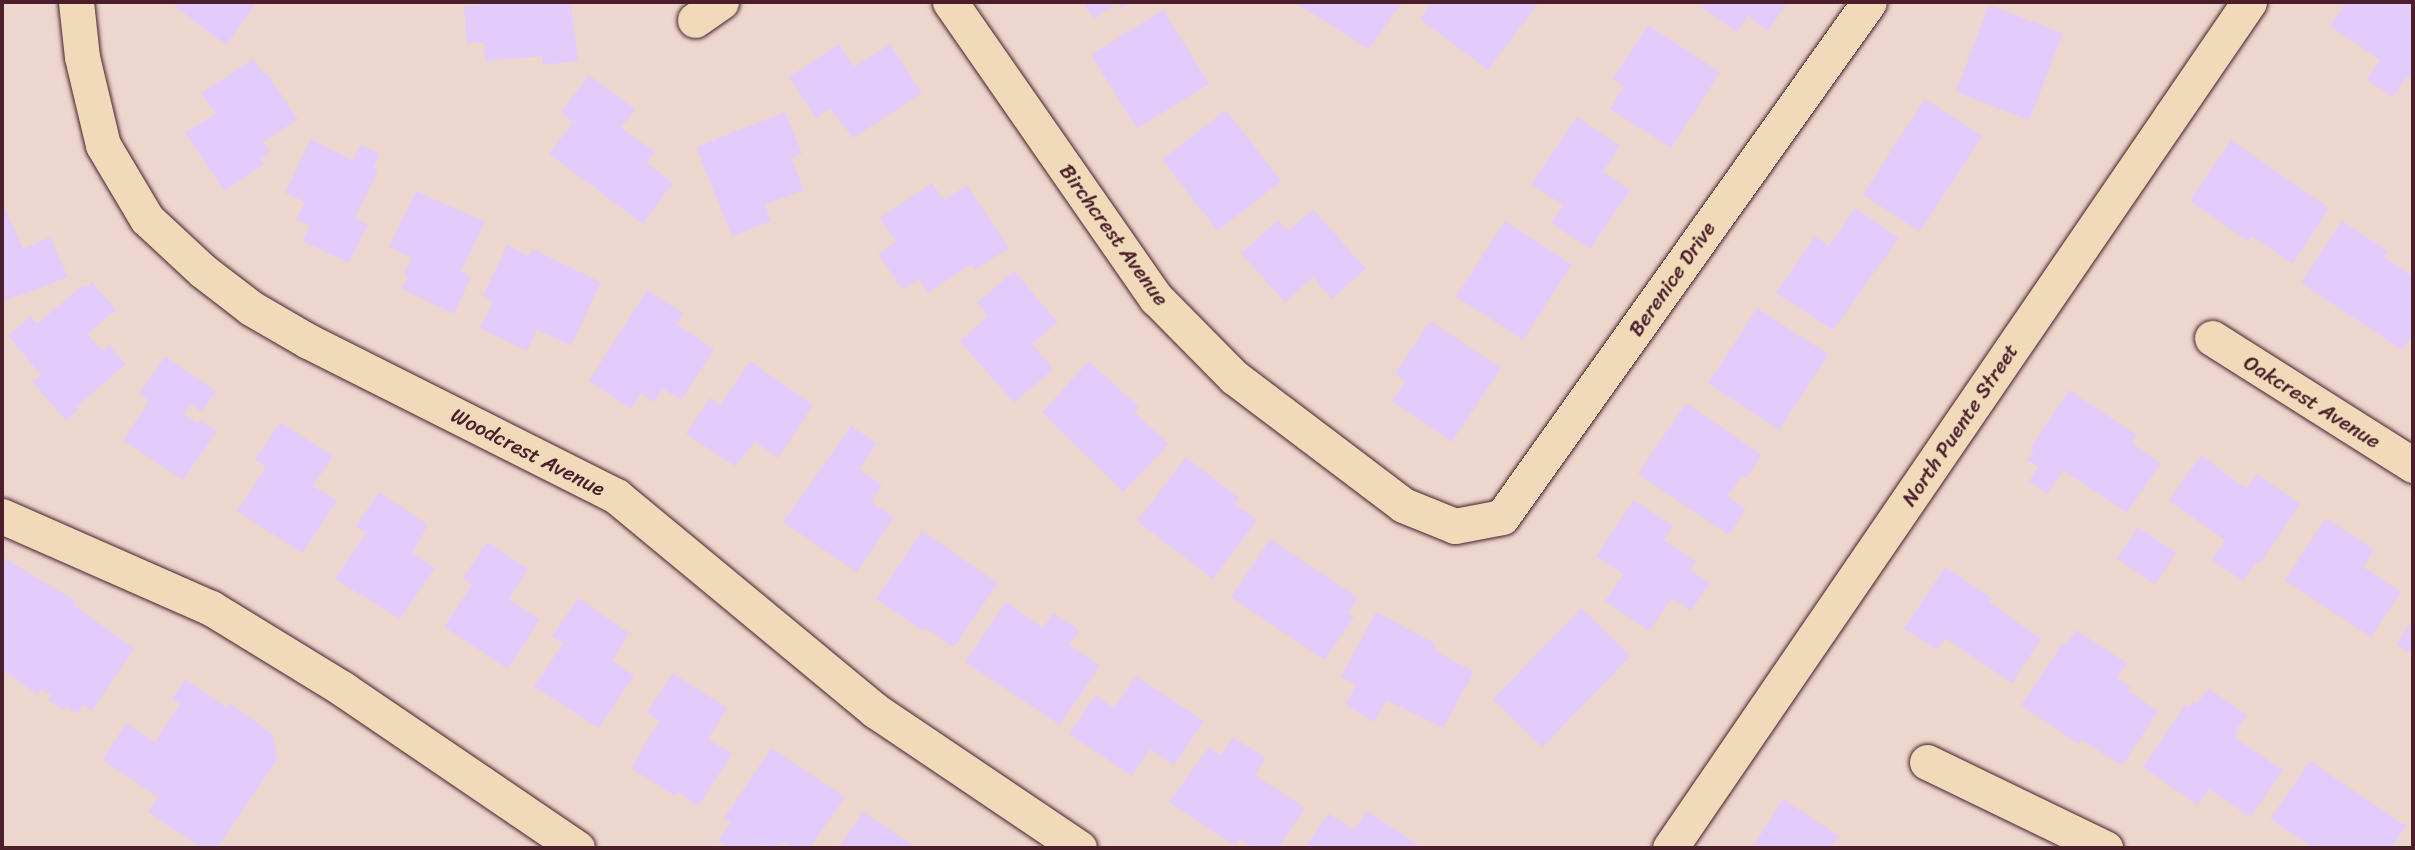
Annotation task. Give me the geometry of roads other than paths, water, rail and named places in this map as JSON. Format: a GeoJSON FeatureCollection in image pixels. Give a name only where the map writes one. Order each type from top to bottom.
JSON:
{"type":"FeatureCollection","features":[{"type":"Feature","properties":{"kind":"street","name":"Woodcrest Avenue"},"geometry":{"type":"LineString","coordinates":[[76,2],[82,57],[103,145],[147,219],[203,271],[251,308],[308,341],[617,496],[876,711],[1079,848]]}},
{"type":"Feature","properties":{"kind":"street","name":"Birchcrest Avenue"},"geometry":{"type":"LineString","coordinates":[[950,2],[1156,298],[1245,385],[1403,505],[1455,526]]}},
{"type":"Feature","properties":{"kind":"street","name":"Berenice Drive"},"geometry":{"type":"LineString","coordinates":[[1455,526],[1502,517],[1869,2]]}},
{"type":"Feature","properties":{"kind":"street","name":"North Puente Street"},"geometry":{"type":"LineString","coordinates":[[1671,848],[2249,2]]}},
{"type":"Feature","properties":{"kind":"street","name":"Oakcrest Avenue"},"geometry":{"type":"LineString","coordinates":[[2212,338],[2413,465]]}},
{"type":"Feature","properties":{"kind":"street"},"geometry":{"type":"LineString","coordinates":[[2,516],[211,607],[344,689],[577,848]]}},
{"type":"Feature","properties":{"kind":"street"},"geometry":{"type":"LineString","coordinates":[[1927,762],[2105,848]]}}]}
